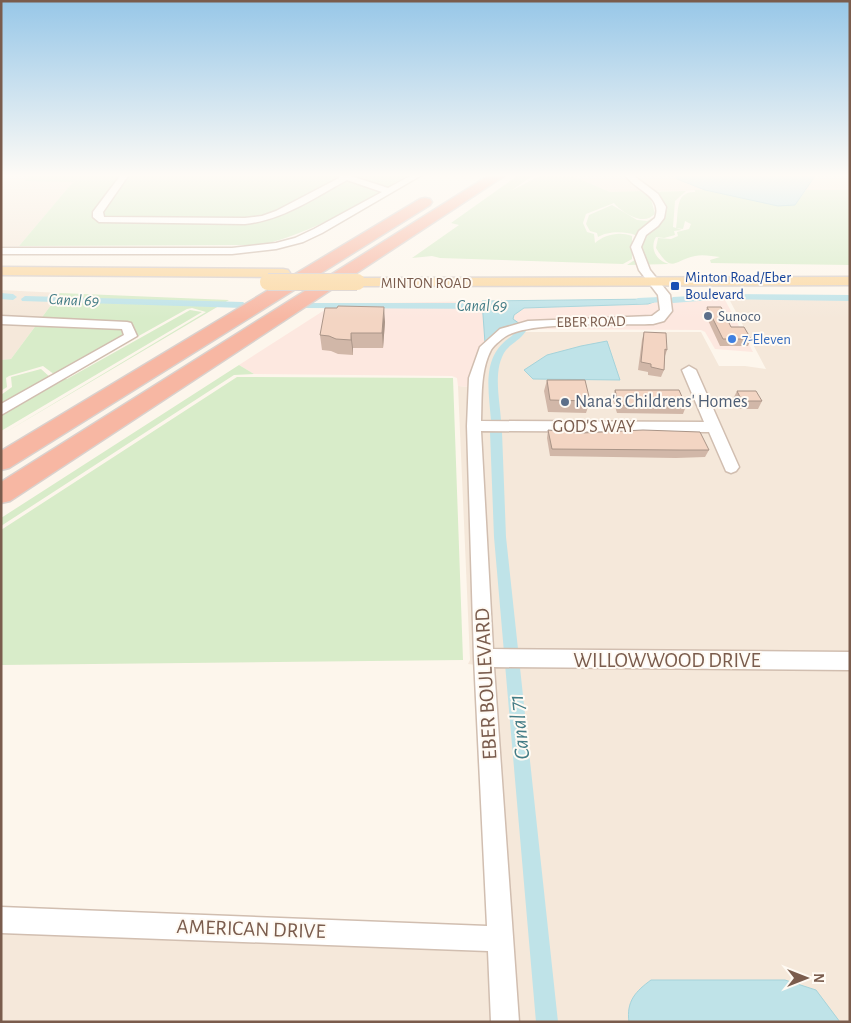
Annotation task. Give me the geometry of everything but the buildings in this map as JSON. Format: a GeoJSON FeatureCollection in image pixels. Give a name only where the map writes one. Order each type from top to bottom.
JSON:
{"type":"FeatureCollection","features":[{"type":"Feature","properties":{"kind":"highway"},"geometry":{"type":"LineString","coordinates":[[1,462],[389,224]]}},
{"type":"Feature","properties":{"kind":"highway"},"geometry":{"type":"LineString","coordinates":[[1,494],[423,224]]}},
{"type":"Feature","properties":{"kind":"main road","name":"MINTON ROAD"},"geometry":{"type":"LineString","coordinates":[[1,272],[282,273],[463,284],[653,276],[850,273]]}},
{"type":"Feature","properties":{"kind":"main road","name":"MINTON ROAD"},"geometry":{"type":"LineString","coordinates":[[653,276],[850,281]]}},
{"type":"Feature","properties":{"kind":"main road","name":"MINTON ROAD"},"geometry":{"type":"LineString","coordinates":[[1,280],[268,282],[363,278]]}},
{"type":"Feature","properties":{"kind":"street"},"geometry":{"type":"LineString","coordinates":[[1,251],[252,250],[276,246],[306,237],[330,224]]}},
{"type":"Feature","properties":{"kind":"street"},"geometry":{"type":"LineString","coordinates":[[653,276],[636,248],[640,235],[666,224]]}},
{"type":"Feature","properties":{"kind":"street"},"geometry":{"type":"LineString","coordinates":[[649,232],[644,244],[650,258]]}},
{"type":"Feature","properties":{"kind":"street","name":"EBER ROAD"},"geometry":{"type":"LineString","coordinates":[[486,347],[504,332],[528,325],[570,322],[642,321],[660,318],[668,306],[653,276]]}},
{"type":"Feature","properties":{"kind":"street"},"geometry":{"type":"LineString","coordinates":[[1,320],[127,326],[131,336],[1,410]]}},
{"type":"Feature","properties":{"kind":"street","name":"EBER BOULEVARD"},"geometry":{"type":"LineString","coordinates":[[486,347],[476,378],[474,426],[489,659],[505,1022]]}},
{"type":"Feature","properties":{"kind":"street"},"geometry":{"type":"LineString","coordinates":[[688,370],[731,467]]}},
{"type":"Feature","properties":{"kind":"street","name":"GOD'S WAY"},"geometry":{"type":"LineString","coordinates":[[474,426],[714,427]]}},
{"type":"Feature","properties":{"kind":"street","name":"WILLOWWOOD DRIVE"},"geometry":{"type":"LineString","coordinates":[[489,659],[850,661]]}},
{"type":"Feature","properties":{"kind":"street","name":"AMERICAN DRIVE"},"geometry":{"type":"LineString","coordinates":[[1,920],[500,939]]}},
{"type":"Feature","properties":{"kind":"shaded area"},"geometry":{"type":"Polygon","coordinates":[[[1,224],[38,224],[19,246],[1,246],[1,224]]]}},
{"type":"Feature","properties":{"kind":"shaded area"},"geometry":{"type":"Polygon","coordinates":[[[1,290],[60,293],[11,359],[1,360],[1,290]]]}},
{"type":"Feature","properties":{"kind":"shaded area"},"geometry":{"type":"Polygon","coordinates":[[[728,297],[850,298],[850,1022],[505,1022],[474,426],[486,347],[504,332],[701,332],[719,366],[745,366],[766,369],[728,297]]]}},
{"type":"Feature","properties":{"kind":"shaded area"},"geometry":{"type":"Polygon","coordinates":[[[724,298],[753,352],[715,349],[705,332],[701,330],[524,329],[571,324],[643,324],[671,312],[673,306],[670,299],[724,298]]]}},
{"type":"Feature","properties":{"kind":"shaded area"},"geometry":{"type":"Polygon","coordinates":[[[653,299],[661,299],[661,309],[655,316],[641,319],[569,319],[520,324],[513,319],[514,315],[524,308],[648,304],[654,302],[653,299]]]}},
{"type":"Feature","properties":{"kind":"shaded area"},"geometry":{"type":"Polygon","coordinates":[[[482,301],[485,343],[479,348],[470,387],[458,386],[457,378],[452,376],[254,374],[239,365],[334,304],[482,301]]]}},
{"type":"Feature","properties":{"kind":"shaded area"},"geometry":{"type":"Polygon","coordinates":[[[458,386],[470,387],[476,665],[468,664],[470,660],[458,386]]]}},
{"type":"Feature","properties":{"kind":"shaded area"},"geometry":{"type":"Polygon","coordinates":[[[1,911],[489,926],[493,1022],[1,1022],[1,911]]]}},
{"type":"Feature","properties":{"kind":"green space"},"geometry":{"type":"Polygon","coordinates":[[[38,224],[321,224],[280,240],[261,245],[19,246],[38,224]]]}},
{"type":"Feature","properties":{"kind":"green space"},"geometry":{"type":"Polygon","coordinates":[[[454,224],[583,224],[587,232],[594,234],[595,243],[612,235],[632,236],[632,259],[623,264],[440,258],[432,256],[412,258],[459,225],[454,224]]]}},
{"type":"Feature","properties":{"kind":"green space"},"geometry":{"type":"Polygon","coordinates":[[[586,224],[673,224],[673,227],[682,230],[674,231],[675,235],[664,238],[656,237],[654,241],[655,254],[669,264],[627,265],[636,259],[635,235],[616,232],[598,237],[597,233],[590,231],[586,224]]]}},
{"type":"Feature","properties":{"kind":"green space"},"geometry":{"type":"Polygon","coordinates":[[[676,224],[684,224],[683,229],[676,228],[676,224]]]}},
{"type":"Feature","properties":{"kind":"green space"},"geometry":{"type":"Polygon","coordinates":[[[691,224],[850,224],[850,265],[711,263],[710,260],[720,257],[704,255],[688,258],[673,264],[666,261],[656,248],[658,238],[671,239],[678,236],[677,232],[689,229],[691,224]]]}},
{"type":"Feature","properties":{"kind":"green space"},"geometry":{"type":"Polygon","coordinates":[[[60,293],[229,300],[1,435],[206,312],[192,308],[187,309],[67,376],[55,375],[43,366],[9,376],[6,378],[7,387],[1,391],[1,360],[11,359],[60,293]]]}},
{"type":"Feature","properties":{"kind":"green space"},"geometry":{"type":"Polygon","coordinates":[[[190,310],[202,312],[1,431],[1,395],[12,387],[11,377],[41,369],[51,378],[67,379],[190,310]]]}},
{"type":"Feature","properties":{"kind":"green space"},"geometry":{"type":"Polygon","coordinates":[[[239,365],[254,374],[234,375],[1,526],[1,518],[239,365]]]}},
{"type":"Feature","properties":{"kind":"green space"},"geometry":{"type":"Polygon","coordinates":[[[237,377],[453,378],[463,660],[1,665],[1,530],[237,377]]]}},
{"type":"Feature","properties":{"kind":"water"},"geometry":{"type":"Polygon","coordinates":[[[653,299],[654,302],[648,304],[524,308],[514,315],[513,319],[520,324],[485,343],[482,301],[653,299]]]}},
{"type":"Feature","properties":{"kind":"water"},"geometry":{"type":"Polygon","coordinates":[[[607,341],[620,380],[533,379],[524,370],[547,355],[607,341]]]}},
{"type":"Feature","properties":{"kind":"water"},"geometry":{"type":"Polygon","coordinates":[[[651,980],[785,980],[816,990],[840,1022],[629,1022],[629,1008],[633,997],[651,980]]]}},
{"type":"Feature","properties":{"kind":"waterway","name":"Canal 69"},"geometry":{"type":"LineString","coordinates":[[1,296],[13,297]]}},
{"type":"Feature","properties":{"kind":"waterway","name":"Canal 69"},"geometry":{"type":"LineString","coordinates":[[722,297],[850,298]]}},
{"type":"Feature","properties":{"kind":"waterway","name":"Canal 69"},"geometry":{"type":"LineString","coordinates":[[673,300],[709,298]]}},
{"type":"Feature","properties":{"kind":"waterway","name":"Canal 69"},"geometry":{"type":"LineString","coordinates":[[25,299],[243,305]]}},
{"type":"Feature","properties":{"kind":"waterway","name":"Canal 69"},"geometry":{"type":"LineString","coordinates":[[638,301],[659,300]]}},
{"type":"Feature","properties":{"kind":"waterway","name":"Canal 69"},"geometry":{"type":"LineString","coordinates":[[306,306],[498,306]]}},
{"type":"Feature","properties":{"kind":"waterway","name":"Canal 71"},"geometry":{"type":"LineString","coordinates":[[496,421],[493,382],[495,363],[503,347],[521,331]]}},
{"type":"Feature","properties":{"kind":"waterway","name":"Canal 71"},"geometry":{"type":"LineString","coordinates":[[496,432],[500,537],[547,1022]]}},
{"type":"Feature","properties":{"kind":"place","name":"Minton Road/Eber Boulevard"},"geometry":{"type":"Point","coordinates":[675,286]}},
{"type":"Feature","properties":{"kind":"place","name":"Sunoco"},"geometry":{"type":"Point","coordinates":[708,316]}},
{"type":"Feature","properties":{"kind":"place","name":"7-Eleven"},"geometry":{"type":"Point","coordinates":[732,339]}},
{"type":"Feature","properties":{"kind":"place","name":"Nana's Childrens' Homes"},"geometry":{"type":"Point","coordinates":[565,402]}}]}
